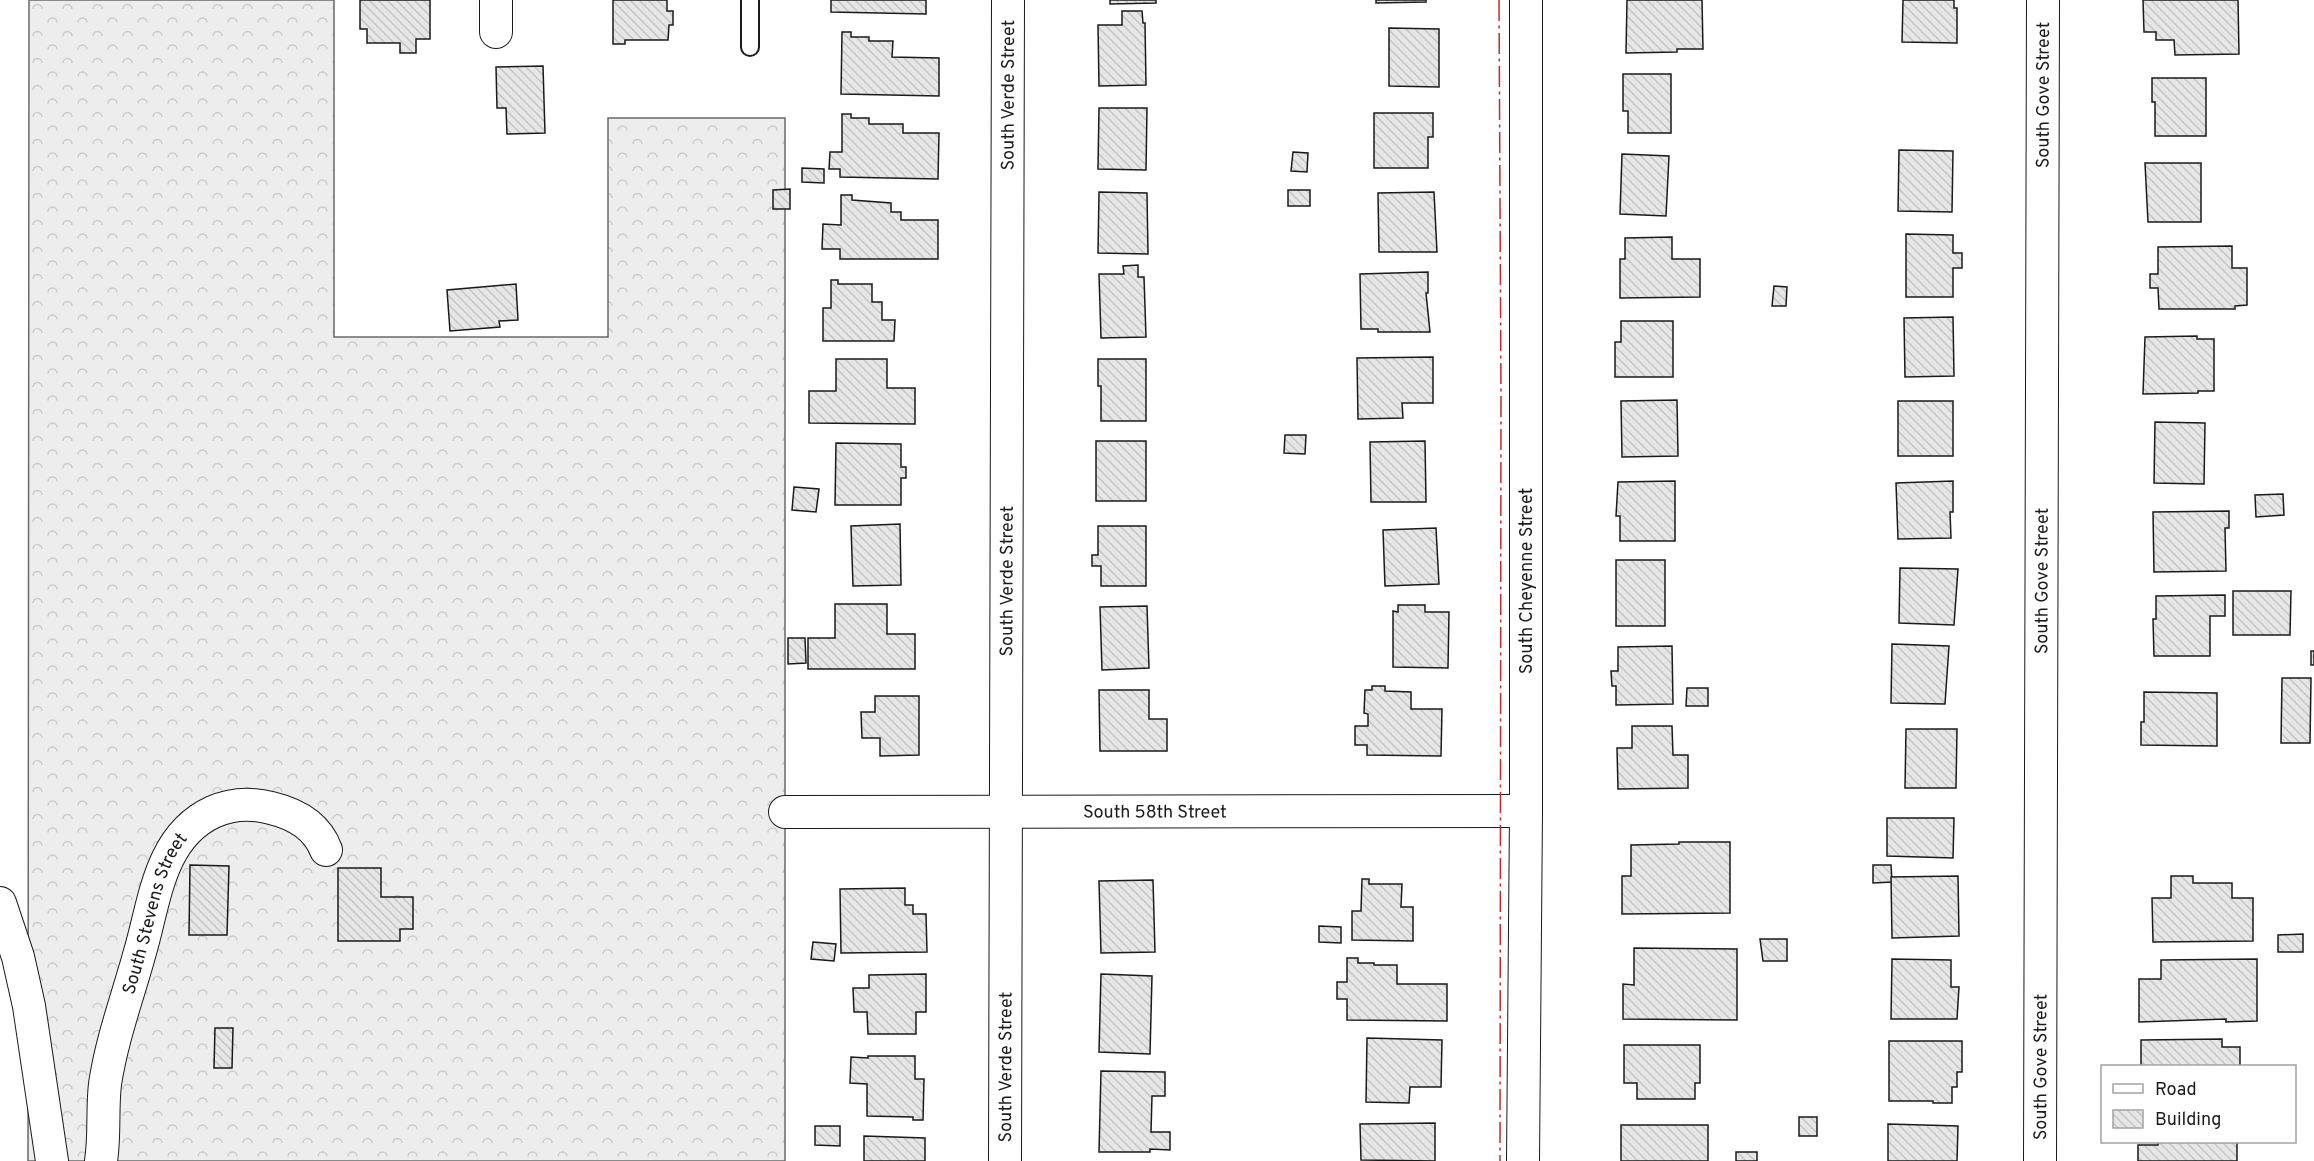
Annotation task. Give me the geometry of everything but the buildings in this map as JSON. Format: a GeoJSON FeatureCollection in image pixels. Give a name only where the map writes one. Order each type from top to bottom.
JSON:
{"type":"FeatureCollection","features":[{"type":"Feature","properties":{"kind":"street"},"geometry":{"type":"LineString","coordinates":[[496,0],[496,32]]}},
{"type":"Feature","properties":{"kind":"street","name":"South Verde Street"},"geometry":{"type":"LineString","coordinates":[[1005,1161],[1004,812],[1008,0]]}},
{"type":"Feature","properties":{"kind":"street","name":"South Cheyenne Street"},"geometry":{"type":"LineString","coordinates":[[1523,1161],[1526,811],[1526,0]]}},
{"type":"Feature","properties":{"kind":"street","name":"South Gove Street"},"geometry":{"type":"LineString","coordinates":[[2040,1161],[2043,0]]}},
{"type":"Feature","properties":{"kind":"street","name":"South Stevens Street"},"geometry":{"type":"LineString","coordinates":[[101,1161],[105,1085],[111,1053],[160,877],[177,842],[189,828],[209,814],[232,806],[253,805],[282,810],[305,822],[317,833],[326,850]]}},
{"type":"Feature","properties":{"kind":"street","name":"South 58th Street"},"geometry":{"type":"LineString","coordinates":[[785,812],[1526,811]]}},
{"type":"Feature","properties":{"kind":"street"},"geometry":{"type":"LineString","coordinates":[[0,903],[18,957],[29,1006],[52,1161]]}},
{"type":"Feature","properties":{"kind":"lane"},"geometry":{"type":"LineString","coordinates":[[750,0],[750,47]]}},
{"type":"Feature","properties":{"kind":"green space"},"geometry":{"type":"Polygon","coordinates":[[[29,0],[334,0],[334,337],[608,337],[608,118],[785,118],[785,1161],[28,1161],[29,0]]]}},
{"type":"Feature","properties":{"kind":"power"},"geometry":{"type":"LineString","coordinates":[[1499,0],[1500,1161]]}}]}
